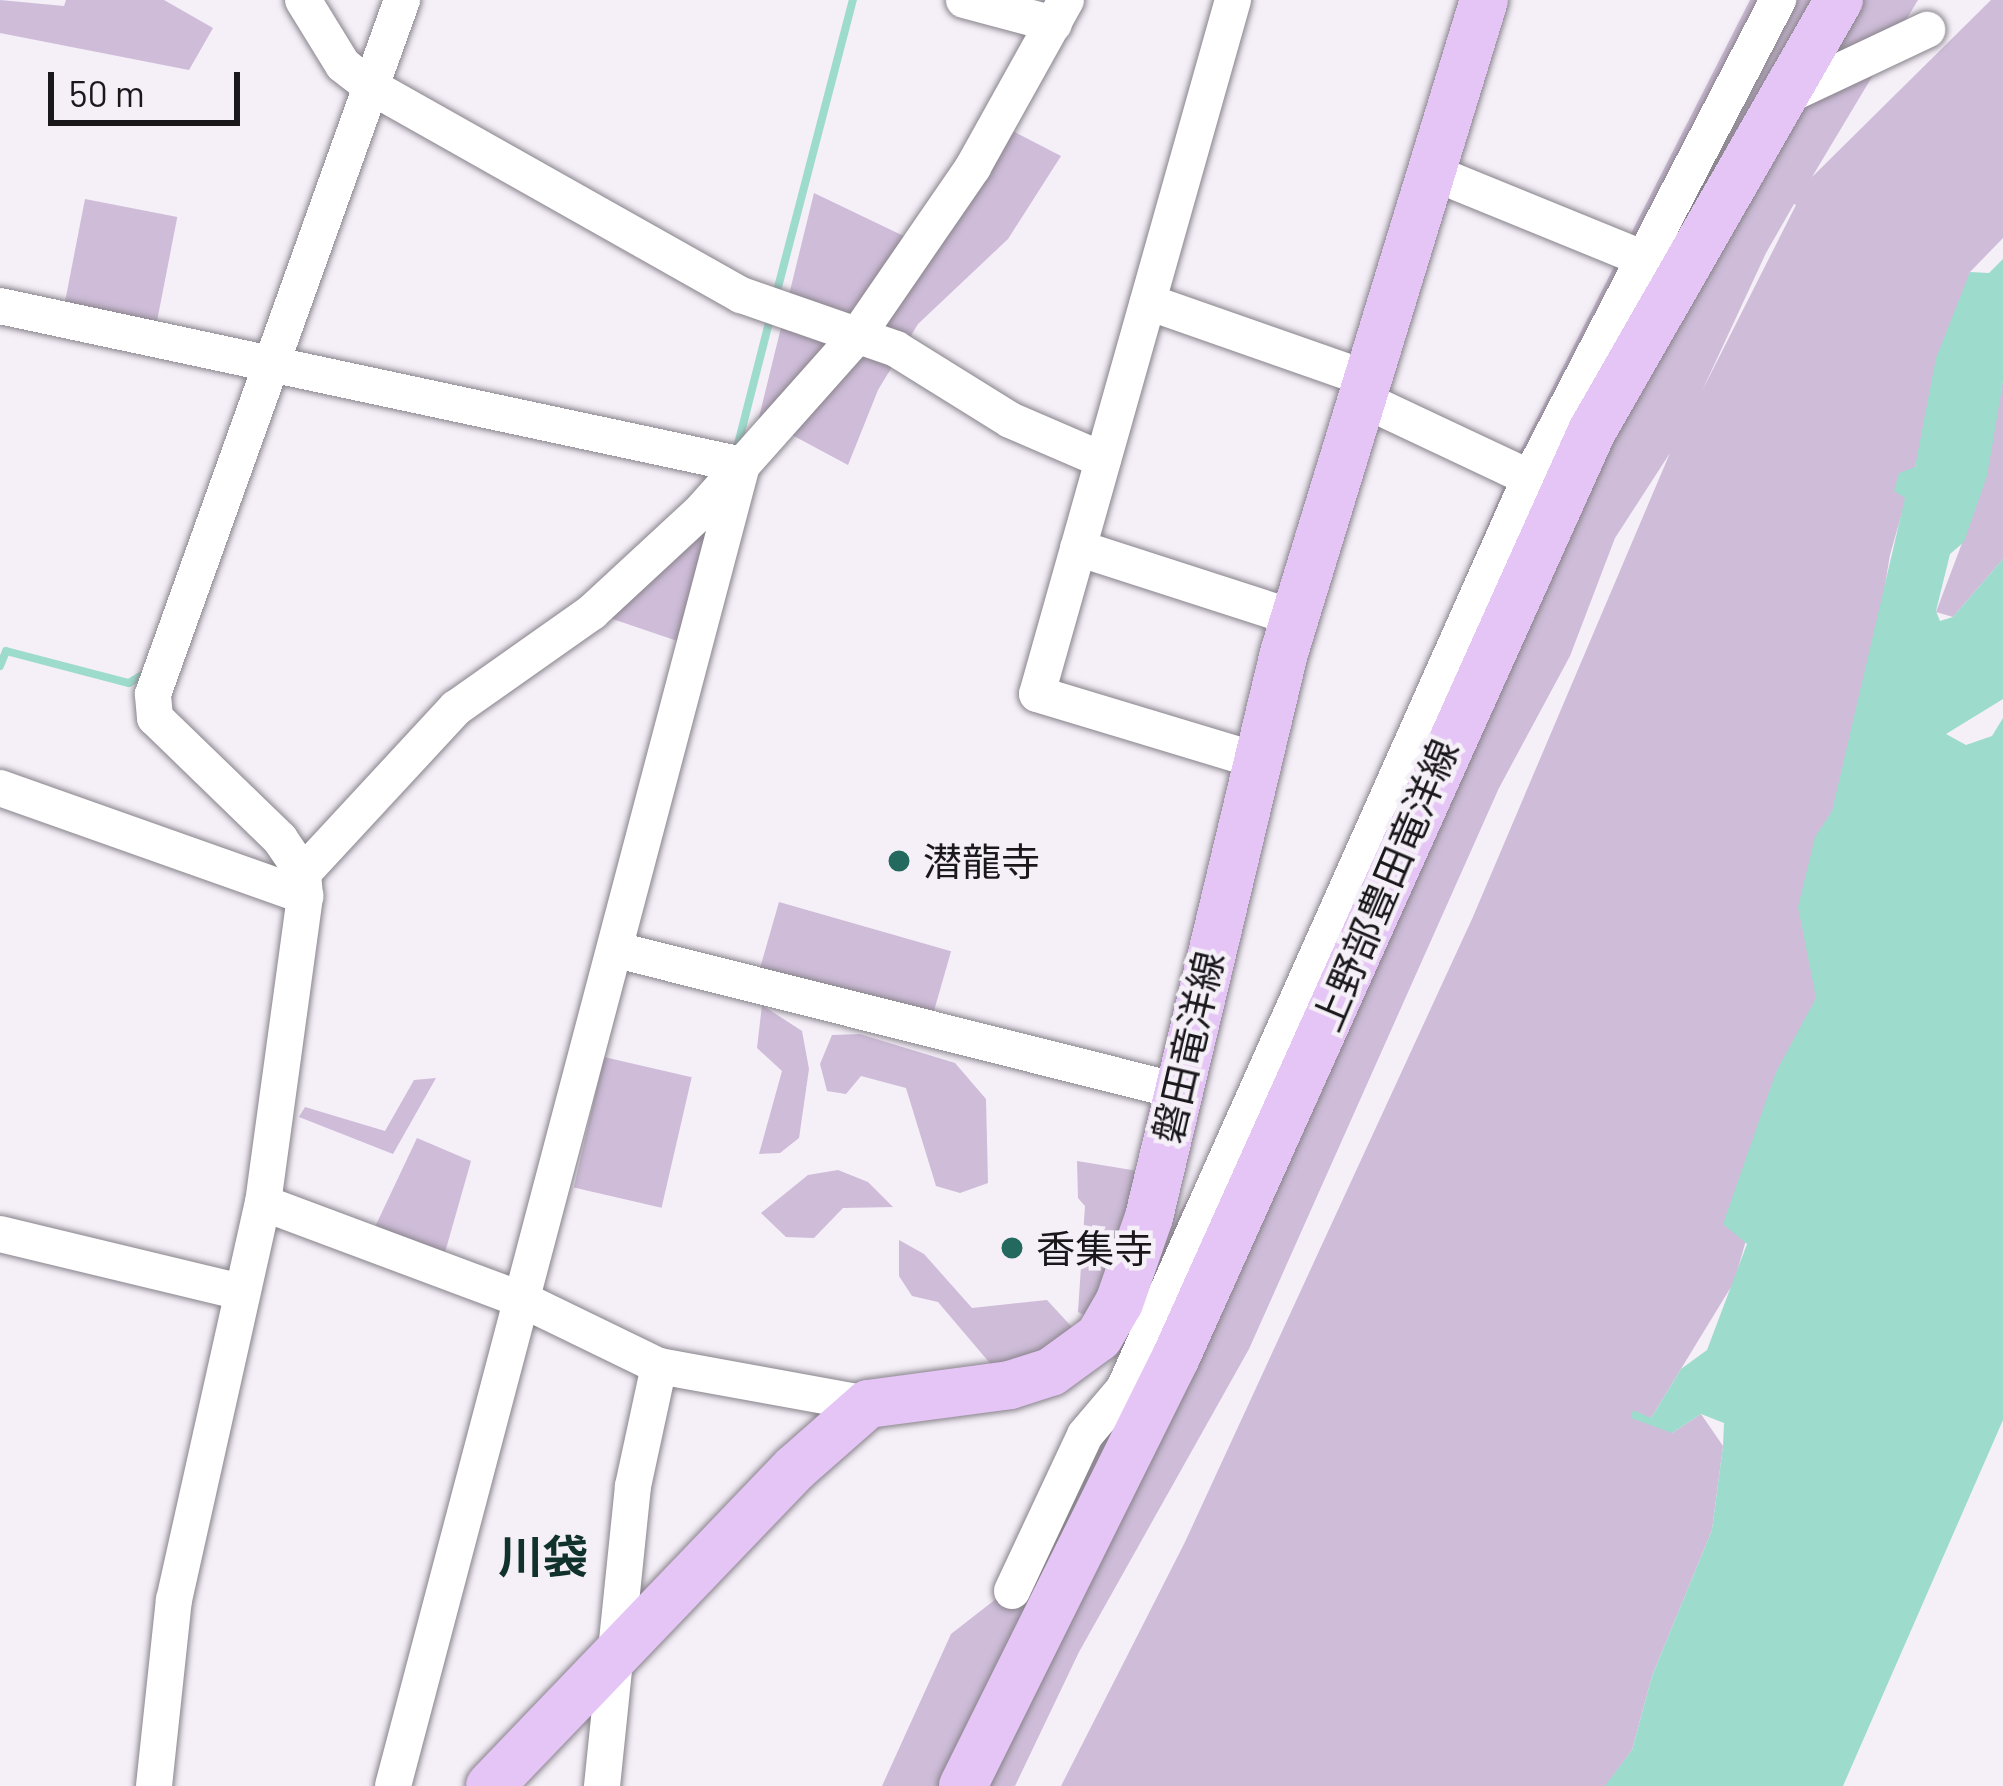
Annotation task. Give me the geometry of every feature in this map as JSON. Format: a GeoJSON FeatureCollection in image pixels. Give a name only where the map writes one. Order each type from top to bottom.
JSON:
{"type":"FeatureCollection","features":[{"type":"Feature","properties":{"kind":"main road","name":"磐田竜洋線"},"geometry":{"type":"LineString","coordinates":[[868,1404],[1010,1385],[1078,1356],[1119,1303],[1149,1216],[1294,618],[1484,0]]}},
{"type":"Feature","properties":{"kind":"main road","name":"上野部豊田竜洋線"},"geometry":{"type":"LineString","coordinates":[[963,1786],[1176,1357],[1529,559],[1652,315],[1839,0]]}},
{"type":"Feature","properties":{"kind":"main road"},"geometry":{"type":"LineString","coordinates":[[490,1786],[794,1469],[868,1404]]}},
{"type":"Feature","properties":{"kind":"street"},"geometry":{"type":"LineString","coordinates":[[303,0],[343,65],[370,86],[741,295],[896,349],[1010,420],[1103,460]]}},
{"type":"Feature","properties":{"kind":"street"},"geometry":{"type":"LineString","coordinates":[[304,885],[280,839],[154,718],[153,694],[402,0]]}},
{"type":"Feature","properties":{"kind":"street"},"geometry":{"type":"LineString","coordinates":[[154,1786],[174,1600],[263,1203],[304,885],[456,708],[592,612],[742,465],[857,336],[973,166],[1060,12],[964,0]]}},
{"type":"Feature","properties":{"kind":"street"},"geometry":{"type":"LineString","coordinates":[[1233,0],[1037,694],[1256,760]]}},
{"type":"Feature","properties":{"kind":"street"},"geometry":{"type":"LineString","coordinates":[[1066,1578],[1071,1532],[1124,1389],[1530,478],[1778,0]]}},
{"type":"Feature","properties":{"kind":"street"},"geometry":{"type":"LineString","coordinates":[[1778,100],[1927,30]]}},
{"type":"Feature","properties":{"kind":"street"},"geometry":{"type":"LineString","coordinates":[[1431,172],[1644,259]]}},
{"type":"Feature","properties":{"kind":"street"},"geometry":{"type":"LineString","coordinates":[[1148,302],[1365,389],[1530,478]]}},
{"type":"Feature","properties":{"kind":"street"},"geometry":{"type":"LineString","coordinates":[[0,306],[742,465]]}},
{"type":"Feature","properties":{"kind":"street"},"geometry":{"type":"LineString","coordinates":[[393,1786],[742,465]]}},
{"type":"Feature","properties":{"kind":"street"},"geometry":{"type":"LineString","coordinates":[[1078,548],[1294,618]]}},
{"type":"Feature","properties":{"kind":"street"},"geometry":{"type":"LineString","coordinates":[[0,788],[304,885]]}},
{"type":"Feature","properties":{"kind":"street"},"geometry":{"type":"LineString","coordinates":[[617,950],[1178,1090]]}},
{"type":"Feature","properties":{"kind":"street"},"geometry":{"type":"LineString","coordinates":[[263,1203],[523,1300],[659,1366],[868,1404]]}},
{"type":"Feature","properties":{"kind":"street"},"geometry":{"type":"LineString","coordinates":[[1012,1592],[1085,1435],[1124,1389],[1162,1228],[1149,1216]]}},
{"type":"Feature","properties":{"kind":"street"},"geometry":{"type":"LineString","coordinates":[[0,1234],[241,1292]]}},
{"type":"Feature","properties":{"kind":"street"},"geometry":{"type":"LineString","coordinates":[[602,1786],[609,1662],[635,1470],[659,1366]]}},
{"type":"Feature","properties":{"kind":"shaded area"},"geometry":{"type":"Polygon","coordinates":[[[0,0],[64,6],[66,0],[164,0],[213,28],[189,70],[0,33],[0,0]]]}},
{"type":"Feature","properties":{"kind":"shaded area"},"geometry":{"type":"Polygon","coordinates":[[[1750,0],[1918,0],[1812,177],[1991,0],[2003,0],[2003,238],[1970,272],[1890,555],[1816,998],[1734,1282],[1651,1418],[1672,1433],[1701,1414],[1723,1446],[1712,1530],[1652,1676],[1632,1750],[1606,1786],[1061,1786],[1185,1542],[1472,919],[1670,453],[1615,538],[1570,656],[1499,788],[1249,1349],[1079,1652],[1015,1786],[882,1786],[951,1634],[1001,1595],[1091,1428],[1181,1210],[1239,1116],[1511,469],[1750,0]],[[1796,205],[1766,253],[1702,391],[1796,205]]]}},
{"type":"Feature","properties":{"kind":"shaded area"},"geometry":{"type":"Polygon","coordinates":[[[997,123],[1061,156],[1008,239],[918,324],[878,390],[848,465],[777,427],[749,458],[814,193],[912,240],[997,123]]]}},
{"type":"Feature","properties":{"kind":"shaded area"},"geometry":{"type":"Polygon","coordinates":[[[85,199],[177,217],[154,335],[62,317],[85,199]]]}},
{"type":"Feature","properties":{"kind":"shaded area"},"geometry":{"type":"Polygon","coordinates":[[[2003,259],[2003,381],[1987,476],[1964,542],[1950,554],[1936,611],[1940,621],[1953,617],[2003,559],[2003,699],[1946,734],[1966,745],[1992,736],[2003,718],[2003,1420],[1843,1786],[1605,1786],[1632,1750],[1652,1676],[1712,1530],[1723,1446],[1724,1423],[1701,1414],[1672,1433],[1631,1418],[1633,1410],[1651,1418],[1681,1369],[1707,1350],[1747,1244],[1723,1224],[1776,1072],[1816,998],[1798,907],[1815,837],[1832,811],[1905,498],[1894,491],[1899,473],[1915,467],[1936,358],[1970,272],[1989,273],[2003,259]]]}},
{"type":"Feature","properties":{"kind":"shaded area"},"geometry":{"type":"Polygon","coordinates":[[[2003,381],[2003,559],[1953,617],[1936,612],[1978,501],[2003,381]]]}},
{"type":"Feature","properties":{"kind":"shaded area"},"geometry":{"type":"Polygon","coordinates":[[[738,483],[695,647],[592,612],[738,483]]]}},
{"type":"Feature","properties":{"kind":"shaded area"},"geometry":{"type":"Polygon","coordinates":[[[779,902],[951,951],[930,1023],[758,974],[779,902]]]}},
{"type":"Feature","properties":{"kind":"shaded area"},"geometry":{"type":"Polygon","coordinates":[[[762,1005],[802,1031],[809,1069],[799,1138],[780,1153],[759,1154],[782,1071],[757,1048],[762,1005]]]}},
{"type":"Feature","properties":{"kind":"shaded area"},"geometry":{"type":"Polygon","coordinates":[[[860,1034],[955,1063],[986,1099],[988,1183],[960,1193],[936,1186],[906,1088],[861,1076],[846,1094],[827,1091],[820,1064],[832,1035],[860,1034]]]}},
{"type":"Feature","properties":{"kind":"shaded area"},"geometry":{"type":"Polygon","coordinates":[[[604,1057],[692,1077],[662,1208],[574,1188],[604,1057]]]}},
{"type":"Feature","properties":{"kind":"shaded area"},"geometry":{"type":"Polygon","coordinates":[[[436,1078],[393,1154],[299,1117],[305,1107],[385,1131],[414,1080],[436,1078]]]}},
{"type":"Feature","properties":{"kind":"shaded area"},"geometry":{"type":"Polygon","coordinates":[[[417,1138],[471,1161],[444,1256],[374,1229],[417,1138]]]}},
{"type":"Feature","properties":{"kind":"shaded area"},"geometry":{"type":"Polygon","coordinates":[[[1077,1161],[1144,1172],[1097,1322],[1078,1312],[1085,1206],[1078,1198],[1077,1161]]]}},
{"type":"Feature","properties":{"kind":"shaded area"},"geometry":{"type":"Polygon","coordinates":[[[838,1170],[868,1182],[893,1207],[843,1208],[814,1238],[786,1237],[761,1213],[808,1175],[838,1170]]]}},
{"type":"Feature","properties":{"kind":"shaded area"},"geometry":{"type":"Polygon","coordinates":[[[899,1240],[924,1254],[972,1308],[1047,1300],[1082,1338],[994,1368],[938,1302],[912,1296],[899,1276],[899,1240]]]}},
{"type":"Feature","properties":{"kind":"waterway"},"geometry":{"type":"LineString","coordinates":[[776,295],[853,0]]}},
{"type":"Feature","properties":{"kind":"waterway"},"geometry":{"type":"LineString","coordinates":[[736,452],[771,315]]}},
{"type":"Feature","properties":{"kind":"waterway"},"geometry":{"type":"LineString","coordinates":[[0,666],[6,651],[129,683],[144,674]]}},
{"type":"Feature","properties":{"kind":"place","name":"潜龍寺"},"geometry":{"type":"Point","coordinates":[899,861]}},
{"type":"Feature","properties":{"kind":"place","name":"香集寺"},"geometry":{"type":"Point","coordinates":[1012,1248]}},
{"type":"Feature","properties":{"kind":"district","name":"川袋"},"geometry":{"type":"Point","coordinates":[543,1556]}}]}
